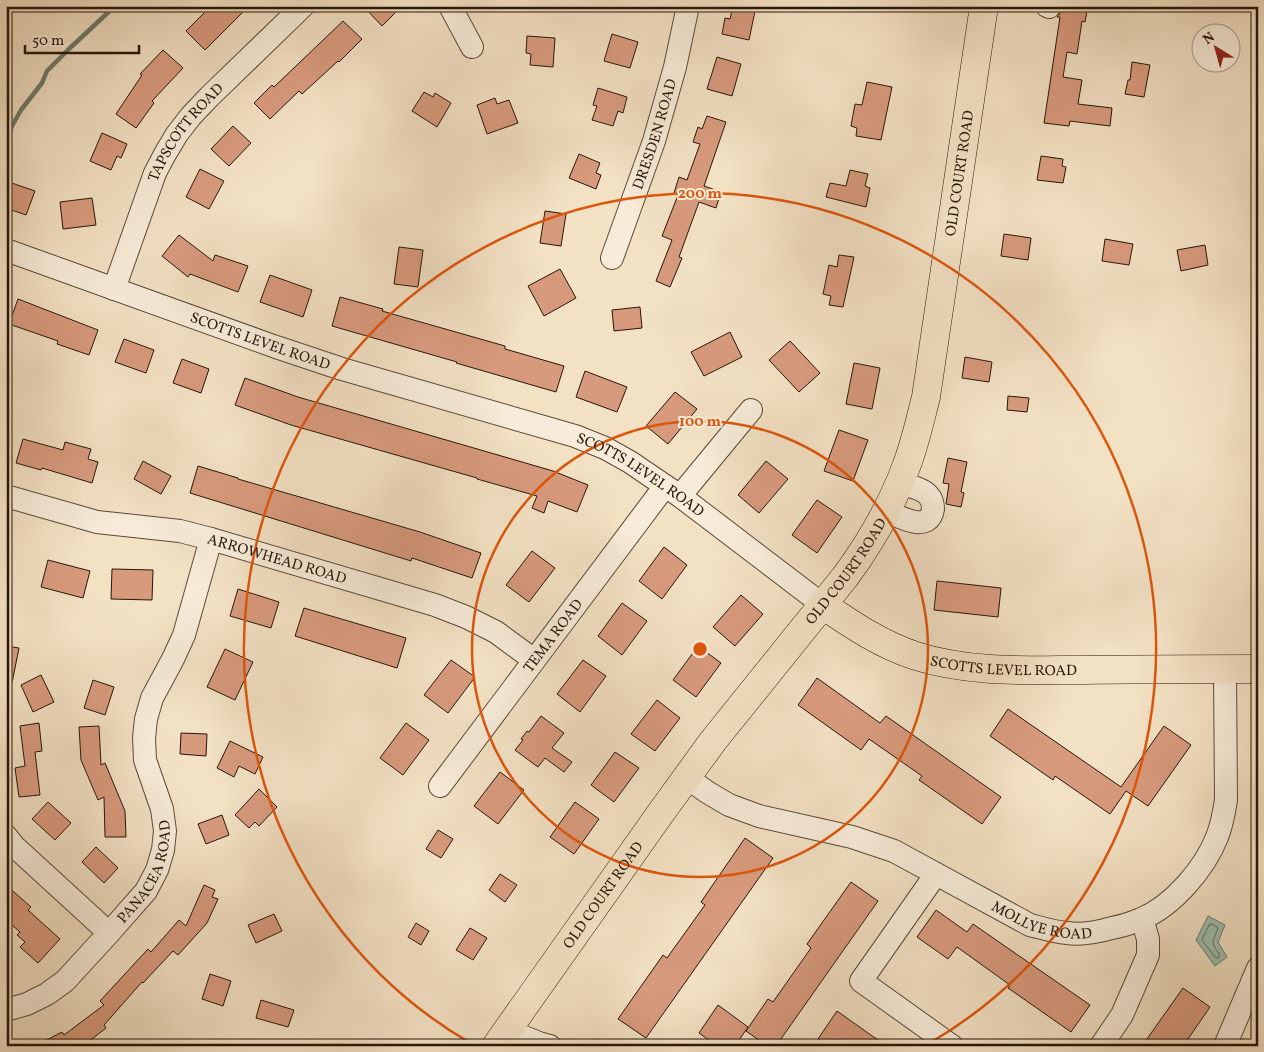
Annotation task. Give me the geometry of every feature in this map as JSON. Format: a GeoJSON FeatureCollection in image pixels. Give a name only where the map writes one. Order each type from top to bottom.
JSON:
{"type":"FeatureCollection","features":[{"type":"Feature","properties":{"kind":"main road","name":"OLD COURT ROAD"},"geometry":{"type":"LineString","coordinates":[[502,1038],[686,777],[737,710],[824,605],[861,555],[887,512],[907,466],[926,397],[984,6]]}},
{"type":"Feature","properties":{"kind":"main road","name":"SCOTTS LEVEL ROAD"},"geometry":{"type":"LineString","coordinates":[[824,605],[851,624],[884,643],[914,656],[951,664],[997,670],[1258,669]]}},
{"type":"Feature","properties":{"kind":"street","name":"TAPSCOTT ROAD"},"geometry":{"type":"LineString","coordinates":[[114,288],[155,173],[176,134],[209,97],[303,6]]}},
{"type":"Feature","properties":{"kind":"street"},"geometry":{"type":"LineString","coordinates":[[450,6],[472,47]]}},
{"type":"Feature","properties":{"kind":"street","name":"DRESDEN ROAD"},"geometry":{"type":"LineString","coordinates":[[612,258],[654,140],[675,67],[688,6]]}},
{"type":"Feature","properties":{"kind":"street","name":"SCOTTS LEVEL ROAD"},"geometry":{"type":"LineString","coordinates":[[6,250],[276,347],[575,436],[605,448],[630,462],[673,491],[824,605]]}},
{"type":"Feature","properties":{"kind":"street","name":"TEMA ROAD"},"geometry":{"type":"LineString","coordinates":[[440,786],[534,660],[673,491],[751,410]]}},
{"type":"Feature","properties":{"kind":"street"},"geometry":{"type":"LineString","coordinates":[[887,512],[917,523],[926,521],[930,517],[933,505],[932,499],[928,494],[900,483]]}},
{"type":"Feature","properties":{"kind":"street","name":"ARROWHEAD ROAD"},"geometry":{"type":"LineString","coordinates":[[6,496],[97,522],[180,531],[435,605],[466,617],[496,632],[534,660]]}},
{"type":"Feature","properties":{"kind":"street","name":"PANACEA ROAD"},"geometry":{"type":"LineString","coordinates":[[6,1010],[27,1004],[48,994],[65,981],[146,891],[157,870],[163,850],[165,831],[162,809],[145,760],[144,738],[146,719],[152,698],[184,635],[211,539]]}},
{"type":"Feature","properties":{"kind":"street","name":"MOLLYE ROAD"},"geometry":{"type":"LineString","coordinates":[[686,777],[729,805],[759,816],[852,837],[894,851],[1030,925],[1068,934],[1106,930],[1142,919],[1161,908],[1193,877],[1207,858],[1217,838],[1223,820],[1226,800],[1225,669]]}},
{"type":"Feature","properties":{"kind":"street"},"geometry":{"type":"LineString","coordinates":[[6,836],[14,846],[110,933]]}},
{"type":"Feature","properties":{"kind":"street"},"geometry":{"type":"LineString","coordinates":[[936,874],[861,981],[952,1046]]}},
{"type":"Feature","properties":{"kind":"street"},"geometry":{"type":"LineString","coordinates":[[1101,1046],[1122,1015],[1148,956],[1148,939],[1142,919]]}},
{"type":"Feature","properties":{"kind":"street"},"geometry":{"type":"LineString","coordinates":[[1225,1046],[1258,968]]}},
{"type":"Feature","properties":{"kind":"street"},"geometry":{"type":"LineString","coordinates":[[502,1038],[550,1046]]}},
{"type":"Feature","properties":{"kind":"water"},"geometry":{"type":"Polygon","coordinates":[[[1208,916],[1225,925],[1218,942],[1227,957],[1215,966],[1196,940],[1208,916]]]}},
{"type":"Feature","properties":{"kind":"building"},"geometry":{"type":"Polygon","coordinates":[[[211,6],[249,6],[205,50],[186,31],[211,6]]]}},
{"type":"Feature","properties":{"kind":"building"},"geometry":{"type":"Polygon","coordinates":[[[363,6],[402,6],[382,26],[363,6]]]}},
{"type":"Feature","properties":{"kind":"building"},"geometry":{"type":"Polygon","coordinates":[[[733,6],[755,11],[749,40],[722,34],[725,18],[730,19],[733,6]]]}},
{"type":"Feature","properties":{"kind":"building"},"geometry":{"type":"Polygon","coordinates":[[[1062,6],[1088,6],[1085,22],[1082,21],[1077,54],[1067,52],[1063,77],[1082,80],[1078,104],[1112,108],[1110,126],[1070,121],[1069,126],[1044,123],[1060,17],[1057,17],[1061,12],[1062,6]]]}},
{"type":"Feature","properties":{"kind":"building"},"geometry":{"type":"Polygon","coordinates":[[[343,21],[362,39],[339,62],[302,94],[299,91],[270,119],[254,103],[272,85],[274,87],[343,21]]]}},
{"type":"Feature","properties":{"kind":"building"},"geometry":{"type":"Polygon","coordinates":[[[612,34],[638,42],[630,68],[604,61],[612,34]]]}},
{"type":"Feature","properties":{"kind":"building"},"geometry":{"type":"Polygon","coordinates":[[[527,36],[555,38],[553,67],[530,65],[531,54],[526,53],[527,36]]]}},
{"type":"Feature","properties":{"kind":"building"},"geometry":{"type":"Polygon","coordinates":[[[163,50],[183,68],[152,101],[154,103],[136,128],[116,114],[142,75],[140,74],[163,50]]]}},
{"type":"Feature","properties":{"kind":"building"},"geometry":{"type":"Polygon","coordinates":[[[717,57],[741,64],[732,96],[707,89],[717,57]]]}},
{"type":"Feature","properties":{"kind":"building"},"geometry":{"type":"Polygon","coordinates":[[[1132,62],[1150,65],[1144,97],[1125,94],[1128,80],[1130,80],[1132,62]]]}},
{"type":"Feature","properties":{"kind":"building"},"geometry":{"type":"Polygon","coordinates":[[[867,82],[892,87],[881,140],[856,136],[857,128],[851,126],[855,104],[862,105],[867,82]]]}},
{"type":"Feature","properties":{"kind":"building"},"geometry":{"type":"Polygon","coordinates":[[[598,88],[627,97],[623,113],[618,111],[613,126],[592,120],[597,106],[593,105],[598,88]]]}},
{"type":"Feature","properties":{"kind":"building"},"geometry":{"type":"Polygon","coordinates":[[[424,92],[433,97],[435,93],[451,103],[437,127],[412,111],[424,92]]]}},
{"type":"Feature","properties":{"kind":"building"},"geometry":{"type":"Polygon","coordinates":[[[495,98],[497,104],[509,100],[518,123],[487,134],[477,105],[495,98]]]}},
{"type":"Feature","properties":{"kind":"building"},"geometry":{"type":"Polygon","coordinates":[[[707,116],[726,122],[704,186],[721,192],[716,208],[699,202],[679,257],[682,258],[670,287],[656,281],[672,240],[662,236],[678,195],[674,193],[679,177],[687,180],[700,144],[693,142],[698,127],[702,129],[707,116]]]}},
{"type":"Feature","properties":{"kind":"building"},"geometry":{"type":"Polygon","coordinates":[[[233,126],[251,143],[229,166],[211,149],[233,126]]]}},
{"type":"Feature","properties":{"kind":"building"},"geometry":{"type":"Polygon","coordinates":[[[102,133],[127,144],[121,158],[117,156],[111,170],[90,161],[102,133]]]}},
{"type":"Feature","properties":{"kind":"building"},"geometry":{"type":"Polygon","coordinates":[[[579,154],[600,163],[596,173],[601,175],[596,189],[569,178],[579,154]]]}},
{"type":"Feature","properties":{"kind":"building"},"geometry":{"type":"Polygon","coordinates":[[[1041,156],[1063,159],[1062,166],[1066,167],[1063,183],[1037,180],[1041,156]]]}},
{"type":"Feature","properties":{"kind":"building"},"geometry":{"type":"Polygon","coordinates":[[[200,169],[224,181],[209,209],[186,197],[200,169]]]}},
{"type":"Feature","properties":{"kind":"building"},"geometry":{"type":"Polygon","coordinates":[[[850,170],[868,174],[865,186],[870,188],[866,207],[826,197],[830,183],[846,186],[850,170]]]}},
{"type":"Feature","properties":{"kind":"building"},"geometry":{"type":"Polygon","coordinates":[[[6,181],[35,191],[26,215],[6,208],[6,181]]]}},
{"type":"Feature","properties":{"kind":"building"},"geometry":{"type":"Polygon","coordinates":[[[92,198],[96,225],[63,229],[60,202],[92,198]]]}},
{"type":"Feature","properties":{"kind":"building"},"geometry":{"type":"Polygon","coordinates":[[[545,211],[566,214],[561,246],[540,243],[545,211]]]}},
{"type":"Feature","properties":{"kind":"building"},"geometry":{"type":"Polygon","coordinates":[[[1004,234],[1031,238],[1028,260],[1001,256],[1004,234]]]}},
{"type":"Feature","properties":{"kind":"building"},"geometry":{"type":"Polygon","coordinates":[[[179,235],[213,261],[215,255],[248,266],[238,292],[190,274],[188,277],[162,256],[179,235]]]}},
{"type":"Feature","properties":{"kind":"building"},"geometry":{"type":"Polygon","coordinates":[[[1105,239],[1133,244],[1129,265],[1102,261],[1105,239]]]}},
{"type":"Feature","properties":{"kind":"building"},"geometry":{"type":"Polygon","coordinates":[[[1205,245],[1208,265],[1181,271],[1177,250],[1205,245]]]}},
{"type":"Feature","properties":{"kind":"building"},"geometry":{"type":"Polygon","coordinates":[[[399,247],[423,250],[418,287],[394,284],[399,247]]]}},
{"type":"Feature","properties":{"kind":"building"},"geometry":{"type":"Polygon","coordinates":[[[839,255],[854,257],[843,307],[829,305],[831,296],[823,294],[829,265],[837,267],[839,255]]]}},
{"type":"Feature","properties":{"kind":"building"},"geometry":{"type":"Polygon","coordinates":[[[560,269],[576,298],[544,316],[528,286],[560,269]]]}},
{"type":"Feature","properties":{"kind":"building"},"geometry":{"type":"Polygon","coordinates":[[[270,275],[312,290],[303,317],[260,302],[270,275]]]}},
{"type":"Feature","properties":{"kind":"building"},"geometry":{"type":"Polygon","coordinates":[[[340,297],[505,346],[505,349],[564,366],[556,392],[332,326],[340,297]]]}},
{"type":"Feature","properties":{"kind":"building"},"geometry":{"type":"Polygon","coordinates":[[[18,299],[98,330],[89,355],[57,344],[58,341],[9,324],[18,299]]]}},
{"type":"Feature","properties":{"kind":"building"},"geometry":{"type":"Polygon","coordinates":[[[640,307],[642,328],[614,331],[612,310],[640,307]]]}},
{"type":"Feature","properties":{"kind":"building"},"geometry":{"type":"Polygon","coordinates":[[[730,332],[742,357],[704,376],[691,352],[730,332]]]}},
{"type":"Feature","properties":{"kind":"building"},"geometry":{"type":"Polygon","coordinates":[[[124,339],[154,350],[146,373],[115,362],[124,339]]]}},
{"type":"Feature","properties":{"kind":"building"},"geometry":{"type":"Polygon","coordinates":[[[790,341],[820,373],[799,392],[769,360],[790,341]]]}},
{"type":"Feature","properties":{"kind":"building"},"geometry":{"type":"Polygon","coordinates":[[[965,357],[992,362],[989,382],[962,378],[965,357]]]}},
{"type":"Feature","properties":{"kind":"building"},"geometry":{"type":"Polygon","coordinates":[[[182,359],[209,369],[201,393],[173,383],[182,359]]]}},
{"type":"Feature","properties":{"kind":"building"},"geometry":{"type":"Polygon","coordinates":[[[854,363],[880,368],[872,409],[846,404],[854,363]]]}},
{"type":"Feature","properties":{"kind":"building"},"geometry":{"type":"Polygon","coordinates":[[[585,371],[627,387],[617,412],[576,397],[585,371]]]}},
{"type":"Feature","properties":{"kind":"building"},"geometry":{"type":"Polygon","coordinates":[[[245,378],[298,397],[553,471],[588,485],[577,512],[548,501],[544,513],[532,508],[537,496],[291,425],[235,405],[245,378]]]}},
{"type":"Feature","properties":{"kind":"building"},"geometry":{"type":"Polygon","coordinates":[[[675,392],[697,409],[668,444],[646,426],[675,392]]]}},
{"type":"Feature","properties":{"kind":"building"},"geometry":{"type":"Polygon","coordinates":[[[1008,396],[1029,398],[1027,412],[1007,410],[1008,396]]]}},
{"type":"Feature","properties":{"kind":"building"},"geometry":{"type":"Polygon","coordinates":[[[839,430],[868,440],[853,481],[824,471],[839,430]]]}},
{"type":"Feature","properties":{"kind":"building"},"geometry":{"type":"Polygon","coordinates":[[[23,439],[63,450],[65,442],[91,449],[88,459],[98,462],[92,483],[42,468],[41,470],[16,463],[23,439]]]}},
{"type":"Feature","properties":{"kind":"building"},"geometry":{"type":"Polygon","coordinates":[[[948,458],[967,462],[961,492],[964,493],[961,507],[946,504],[949,484],[943,483],[948,458]]]}},
{"type":"Feature","properties":{"kind":"building"},"geometry":{"type":"Polygon","coordinates":[[[143,461],[171,476],[161,494],[134,479],[143,461]]]}},
{"type":"Feature","properties":{"kind":"building"},"geometry":{"type":"Polygon","coordinates":[[[766,461],[788,479],[759,513],[738,495],[766,461]]]}},
{"type":"Feature","properties":{"kind":"building"},"geometry":{"type":"Polygon","coordinates":[[[198,466],[420,532],[481,553],[472,578],[412,558],[411,561],[190,493],[198,466]]]}},
{"type":"Feature","properties":{"kind":"building"},"geometry":{"type":"Polygon","coordinates":[[[817,500],[842,517],[817,553],[792,535],[817,500]]]}},
{"type":"Feature","properties":{"kind":"building"},"geometry":{"type":"Polygon","coordinates":[[[664,547],[687,565],[662,599],[639,581],[664,547]]]}},
{"type":"Feature","properties":{"kind":"building"},"geometry":{"type":"Polygon","coordinates":[[[532,551],[555,568],[529,602],[506,585],[532,551]]]}},
{"type":"Feature","properties":{"kind":"building"},"geometry":{"type":"Polygon","coordinates":[[[48,560],[90,571],[83,598],[41,587],[48,560]]]}},
{"type":"Feature","properties":{"kind":"building"},"geometry":{"type":"Polygon","coordinates":[[[112,569],[153,570],[152,600],[111,599],[112,569]]]}},
{"type":"Feature","properties":{"kind":"building"},"geometry":{"type":"Polygon","coordinates":[[[937,581],[1001,588],[998,617],[934,610],[937,581]]]}},
{"type":"Feature","properties":{"kind":"building"},"geometry":{"type":"Polygon","coordinates":[[[238,589],[279,602],[271,628],[230,616],[238,589]]]}},
{"type":"Feature","properties":{"kind":"building"},"geometry":{"type":"Polygon","coordinates":[[[741,595],[763,614],[735,646],[713,627],[741,595]]]}},
{"type":"Feature","properties":{"kind":"building"},"geometry":{"type":"Polygon","coordinates":[[[622,603],[647,621],[622,655],[598,636],[622,603]]]}},
{"type":"Feature","properties":{"kind":"building"},"geometry":{"type":"Polygon","coordinates":[[[304,608],[406,638],[397,668],[295,636],[304,608]]]}},
{"type":"Feature","properties":{"kind":"building"},"geometry":{"type":"Polygon","coordinates":[[[6,646],[19,648],[12,683],[6,683],[6,646]]]}},
{"type":"Feature","properties":{"kind":"building"},"geometry":{"type":"Polygon","coordinates":[[[698,646],[721,663],[696,697],[673,680],[698,646]]]}},
{"type":"Feature","properties":{"kind":"building"},"geometry":{"type":"Polygon","coordinates":[[[225,649],[253,662],[235,700],[207,687],[225,649]]]}},
{"type":"Feature","properties":{"kind":"building"},"geometry":{"type":"Polygon","coordinates":[[[451,660],[475,677],[448,713],[424,695],[451,660]]]}},
{"type":"Feature","properties":{"kind":"building"},"geometry":{"type":"Polygon","coordinates":[[[583,660],[606,676],[580,712],[557,694],[583,660]]]}},
{"type":"Feature","properties":{"kind":"building"},"geometry":{"type":"Polygon","coordinates":[[[41,675],[54,702],[33,712],[21,685],[41,675]]]}},
{"type":"Feature","properties":{"kind":"building"},"geometry":{"type":"Polygon","coordinates":[[[817,678],[880,723],[886,716],[1001,797],[982,824],[919,780],[922,776],[869,739],[861,750],[798,705],[817,678]]]}},
{"type":"Feature","properties":{"kind":"building"},"geometry":{"type":"Polygon","coordinates":[[[93,680],[114,687],[105,715],[84,708],[93,680]]]}},
{"type":"Feature","properties":{"kind":"building"},"geometry":{"type":"Polygon","coordinates":[[[657,700],[680,718],[655,751],[631,734],[657,700]]]}},
{"type":"Feature","properties":{"kind":"building"},"geometry":{"type":"Polygon","coordinates":[[[1008,709],[1121,787],[1164,726],[1191,745],[1148,806],[1126,791],[1110,814],[1055,776],[1053,780],[990,736],[1008,709]]]}},
{"type":"Feature","properties":{"kind":"building"},"geometry":{"type":"Polygon","coordinates":[[[541,716],[564,733],[552,748],[572,762],[564,772],[545,758],[538,767],[515,750],[527,731],[529,732],[541,716]]]}},
{"type":"Feature","properties":{"kind":"building"},"geometry":{"type":"Polygon","coordinates":[[[39,723],[42,751],[35,752],[40,795],[19,797],[15,768],[25,766],[20,726],[39,723]]]}},
{"type":"Feature","properties":{"kind":"building"},"geometry":{"type":"Polygon","coordinates":[[[406,723],[429,740],[403,775],[380,758],[406,723]]]}},
{"type":"Feature","properties":{"kind":"building"},"geometry":{"type":"Polygon","coordinates":[[[99,726],[101,765],[105,763],[125,811],[126,837],[105,837],[104,797],[98,800],[81,760],[79,727],[99,726]]]}},
{"type":"Feature","properties":{"kind":"building"},"geometry":{"type":"Polygon","coordinates":[[[181,733],[207,734],[206,756],[180,754],[181,733]]]}},
{"type":"Feature","properties":{"kind":"building"},"geometry":{"type":"Polygon","coordinates":[[[230,741],[263,757],[255,774],[239,766],[234,777],[217,768],[230,741]]]}},
{"type":"Feature","properties":{"kind":"building"},"geometry":{"type":"Polygon","coordinates":[[[615,752],[639,768],[614,802],[591,785],[615,752]]]}},
{"type":"Feature","properties":{"kind":"building"},"geometry":{"type":"Polygon","coordinates":[[[500,772],[524,790],[498,824],[474,806],[500,772]]]}},
{"type":"Feature","properties":{"kind":"building"},"geometry":{"type":"Polygon","coordinates":[[[259,789],[277,807],[259,826],[255,822],[249,828],[235,815],[259,789]]]}},
{"type":"Feature","properties":{"kind":"building"},"geometry":{"type":"Polygon","coordinates":[[[48,802],[71,823],[55,840],[32,819],[48,802]]]}},
{"type":"Feature","properties":{"kind":"building"},"geometry":{"type":"Polygon","coordinates":[[[575,802],[599,819],[574,854],[550,837],[575,802]]]}},
{"type":"Feature","properties":{"kind":"building"},"geometry":{"type":"Polygon","coordinates":[[[222,815],[229,835],[206,844],[198,824],[222,815]]]}},
{"type":"Feature","properties":{"kind":"building"},"geometry":{"type":"Polygon","coordinates":[[[438,830],[453,839],[441,858],[426,849],[438,830]]]}},
{"type":"Feature","properties":{"kind":"building"},"geometry":{"type":"Polygon","coordinates":[[[745,838],[773,858],[646,1038],[618,1019],[663,955],[667,958],[705,905],[701,902],[745,838]]]}},
{"type":"Feature","properties":{"kind":"building"},"geometry":{"type":"Polygon","coordinates":[[[96,847],[118,868],[104,883],[82,862],[96,847]]]}},
{"type":"Feature","properties":{"kind":"building"},"geometry":{"type":"Polygon","coordinates":[[[500,874],[517,885],[505,902],[489,890],[500,874]]]}},
{"type":"Feature","properties":{"kind":"building"},"geometry":{"type":"Polygon","coordinates":[[[851,882],[878,901],[776,1046],[767,1046],[746,1031],[768,999],[773,1002],[811,948],[807,944],[851,882]]]}},
{"type":"Feature","properties":{"kind":"building"},"geometry":{"type":"Polygon","coordinates":[[[6,885],[31,907],[28,910],[60,939],[38,963],[20,947],[25,942],[17,935],[20,932],[6,920],[6,885]]]}},
{"type":"Feature","properties":{"kind":"building"},"geometry":{"type":"Polygon","coordinates":[[[204,885],[215,890],[212,897],[218,899],[207,923],[178,955],[173,951],[142,982],[104,1025],[106,1028],[83,1046],[35,1046],[62,1032],[64,1035],[104,1005],[100,1001],[148,949],[151,952],[179,920],[186,926],[204,885]]]}},
{"type":"Feature","properties":{"kind":"building"},"geometry":{"type":"Polygon","coordinates":[[[936,910],[967,932],[973,924],[1090,1005],[1071,1032],[1008,988],[1010,985],[957,947],[948,959],[917,937],[936,910]]]}},
{"type":"Feature","properties":{"kind":"building"},"geometry":{"type":"Polygon","coordinates":[[[274,914],[282,931],[256,943],[248,925],[274,914]]]}},
{"type":"Feature","properties":{"kind":"building"},"geometry":{"type":"Polygon","coordinates":[[[416,923],[429,931],[421,945],[408,937],[416,923]]]}},
{"type":"Feature","properties":{"kind":"building"},"geometry":{"type":"Polygon","coordinates":[[[470,928],[487,938],[473,960],[456,950],[470,928]]]}},
{"type":"Feature","properties":{"kind":"building"},"geometry":{"type":"Polygon","coordinates":[[[210,974],[231,981],[223,1006],[202,999],[210,974]]]}},
{"type":"Feature","properties":{"kind":"building"},"geometry":{"type":"Polygon","coordinates":[[[1183,988],[1210,1007],[1188,1039],[1183,1046],[1142,1046],[1183,988]]]}},
{"type":"Feature","properties":{"kind":"building"},"geometry":{"type":"Polygon","coordinates":[[[261,1000],[294,1010],[288,1027],[256,1018],[261,1000]]]}},
{"type":"Feature","properties":{"kind":"building"},"geometry":{"type":"Polygon","coordinates":[[[718,1005],[748,1027],[735,1046],[717,1046],[699,1033],[718,1005]]]}},
{"type":"Feature","properties":{"kind":"building"},"geometry":{"type":"Polygon","coordinates":[[[837,1011],[887,1046],[828,1046],[818,1039],[837,1011]]]}},
{"type":"Feature","properties":{"kind":"waterway"},"geometry":{"type":"LineString","coordinates":[[6,140],[21,110],[42,83],[47,71],[115,6]]}}]}
